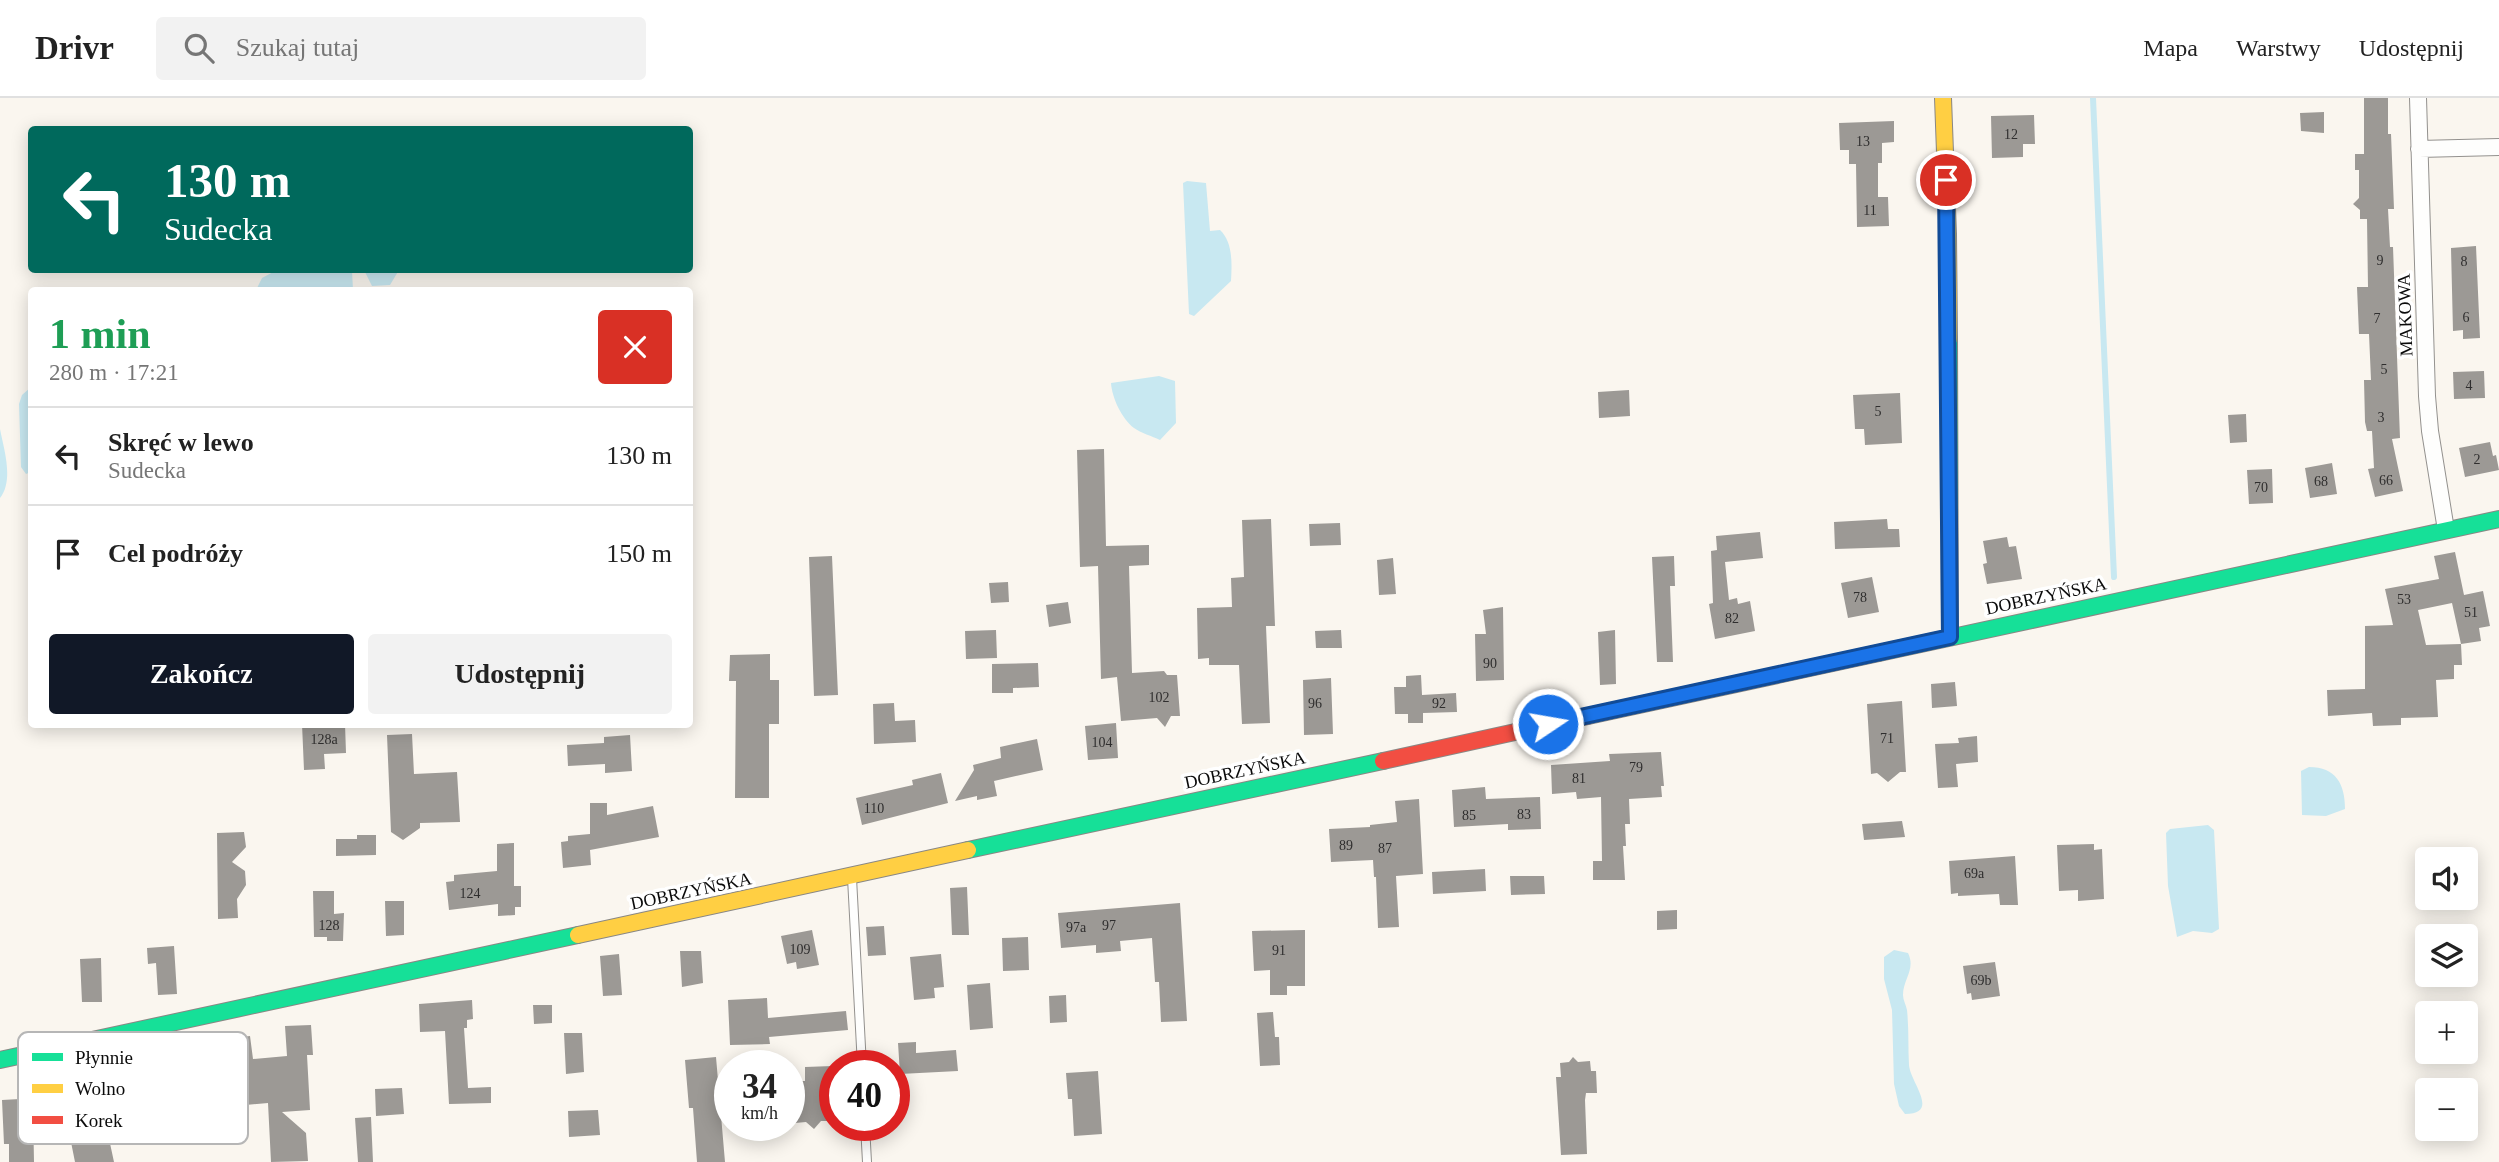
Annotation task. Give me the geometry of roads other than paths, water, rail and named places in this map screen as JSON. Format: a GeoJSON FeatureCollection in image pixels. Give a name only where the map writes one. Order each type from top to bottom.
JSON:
{"type":"FeatureCollection","features":[{"type":"Feature","properties":{"kind":"street"},"geometry":{"type":"LineString","coordinates":[[1943,98],[1948,234],[1950,637]]}},
{"type":"Feature","properties":{"kind":"street","name":"MAKOWA"},"geometry":{"type":"LineString","coordinates":[[2418,98],[2427,396],[2446,530]]}},
{"type":"Feature","properties":{"kind":"street"},"geometry":{"type":"LineString","coordinates":[[2419,149],[2499,147]]}},
{"type":"Feature","properties":{"kind":"street","name":"DOBRZYŃSKA"},"geometry":{"type":"LineString","coordinates":[[129,1032],[2499,519]]}},
{"type":"Feature","properties":{"kind":"street","name":"DOBRZYŃSKA"},"geometry":{"type":"LineString","coordinates":[[0,1060],[18,1056]]}},
{"type":"Feature","properties":{"kind":"lane"},"geometry":{"type":"LineString","coordinates":[[852,875],[861,1050]]}},
{"type":"Feature","properties":{"kind":"lane"},"geometry":{"type":"LineString","coordinates":[[866,1141],[867,1162]]}},
{"type":"Feature","properties":{"kind":"water"},"geometry":{"type":"Polygon","coordinates":[[[1183,183],[1206,183],[1210,231],[1220,230],[1224,235],[1231,261],[1231,281],[1194,316],[1189,314],[1183,183]]]}},
{"type":"Feature","properties":{"kind":"water"},"geometry":{"type":"Polygon","coordinates":[[[271,273],[352,273],[353,287],[258,287],[262,278],[271,273]]]}},
{"type":"Feature","properties":{"kind":"water"},"geometry":{"type":"Polygon","coordinates":[[[366,273],[397,273],[390,285],[372,286],[366,273]]]}},
{"type":"Feature","properties":{"kind":"water"},"geometry":{"type":"Polygon","coordinates":[[[1159,376],[1175,381],[1176,423],[1160,440],[1134,428],[1125,419],[1118,408],[1111,383],[1159,376]]]}},
{"type":"Feature","properties":{"kind":"water"},"geometry":{"type":"Polygon","coordinates":[[[28,390],[26,474],[21,467],[19,404],[22,395],[28,390]]]}},
{"type":"Feature","properties":{"kind":"water"},"geometry":{"type":"Polygon","coordinates":[[[0,429],[7,474],[0,498],[0,429]]]}},
{"type":"Feature","properties":{"kind":"water"},"geometry":{"type":"Polygon","coordinates":[[[2309,767],[2326,770],[2337,779],[2343,792],[2345,809],[2326,816],[2302,815],[2301,771],[2309,767]]]}},
{"type":"Feature","properties":{"kind":"water"},"geometry":{"type":"Polygon","coordinates":[[[2208,825],[2214,830],[2219,929],[2212,933],[2193,931],[2177,937],[2168,886],[2166,833],[2170,829],[2208,825]]]}},
{"type":"Feature","properties":{"kind":"water"},"geometry":{"type":"Polygon","coordinates":[[[1894,950],[1908,953],[1911,964],[1903,997],[1908,1017],[1909,1065],[1922,1103],[1921,1109],[1916,1113],[1905,1114],[1899,1106],[1894,1084],[1892,1010],[1884,979],[1884,957],[1894,950]]]}},
{"type":"Feature","properties":{"kind":"waterway"},"geometry":{"type":"LineString","coordinates":[[2093,98],[2114,577]]}}]}
